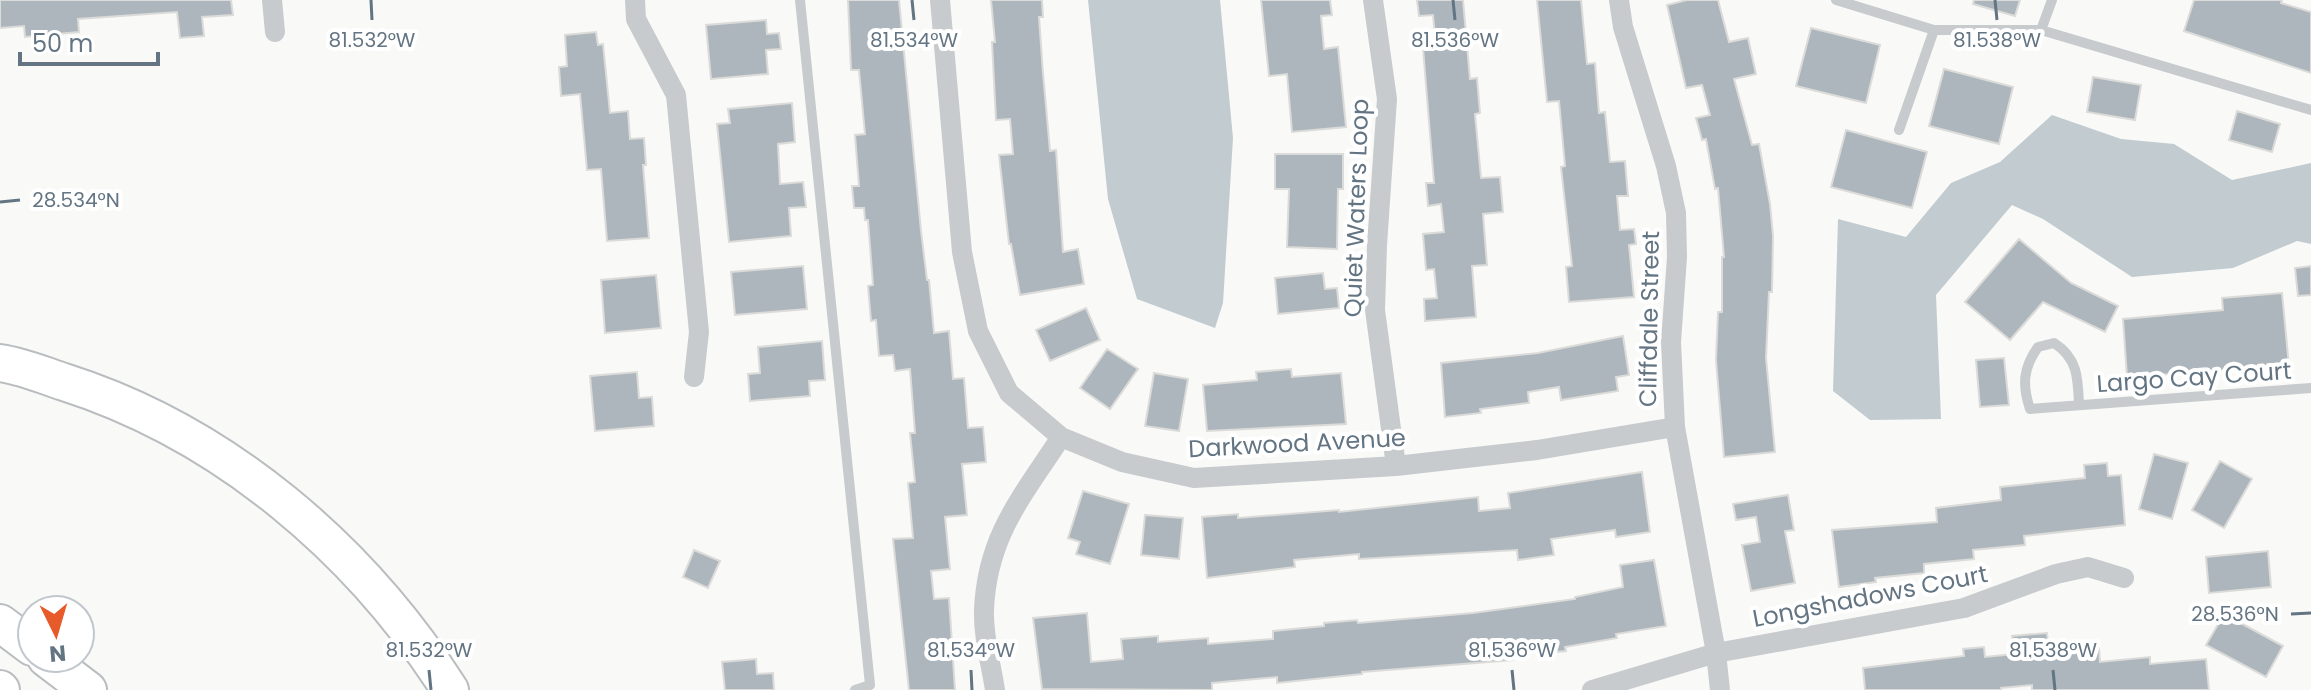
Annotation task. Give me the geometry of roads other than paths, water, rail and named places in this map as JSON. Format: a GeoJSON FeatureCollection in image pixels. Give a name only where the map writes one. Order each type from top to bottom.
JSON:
{"type":"FeatureCollection","features":[{"type":"Feature","properties":{"kind":"highway"},"geometry":{"type":"LineString","coordinates":[[0,363],[93,391],[178,430],[255,479],[322,535],[381,597],[450,690]]}},
{"type":"Feature","properties":{"kind":"highway"},"geometry":{"type":"LineString","coordinates":[[67,674],[88,690]]}},
{"type":"Feature","properties":{"kind":"street"},"geometry":{"type":"LineString","coordinates":[[272,0],[275,32]]}},
{"type":"Feature","properties":{"kind":"street"},"geometry":{"type":"LineString","coordinates":[[635,0],[636,19],[676,95],[699,332],[694,377]]}},
{"type":"Feature","properties":{"kind":"street","name":"Darkwood Avenue"},"geometry":{"type":"LineString","coordinates":[[940,0],[962,252],[978,331],[1009,393],[1061,437],[1122,462],[1194,478],[1396,466],[1537,450],[1675,427]]}},
{"type":"Feature","properties":{"kind":"street","name":"Quiet Waters Loop"},"geometry":{"type":"LineString","coordinates":[[1373,0],[1387,99],[1375,310],[1396,466]]}},
{"type":"Feature","properties":{"kind":"street","name":"Cliffdale Street"},"geometry":{"type":"LineString","coordinates":[[1619,0],[1623,27],[1666,166],[1676,213],[1677,257],[1671,342],[1675,427],[1720,690]]}},
{"type":"Feature","properties":{"kind":"street"},"geometry":{"type":"LineString","coordinates":[[995,690],[984,613],[989,566],[1002,528],[1061,437]]}},
{"type":"Feature","properties":{"kind":"street","name":"Longshadows Court"},"geometry":{"type":"LineString","coordinates":[[1592,690],[1716,653],[1964,608],[2056,574],[2088,567],[2124,578]]}},
{"type":"Feature","properties":{"kind":"lane"},"geometry":{"type":"LineString","coordinates":[[800,0],[870,685],[855,690]]}},
{"type":"Feature","properties":{"kind":"lane"},"geometry":{"type":"LineString","coordinates":[[1836,0],[1934,30],[2041,30],[2311,110]]}},
{"type":"Feature","properties":{"kind":"lane"},"geometry":{"type":"LineString","coordinates":[[2041,30],[2052,0]]}},
{"type":"Feature","properties":{"kind":"lane"},"geometry":{"type":"LineString","coordinates":[[1899,130],[1934,30]]}},
{"type":"Feature","properties":{"kind":"lane","name":"Largo Cay Court"},"geometry":{"type":"LineString","coordinates":[[2079,405],[2075,365],[2070,357],[2054,343],[2038,347],[2025,367],[2024,391],[2030,409],[2311,388]]}}]}
